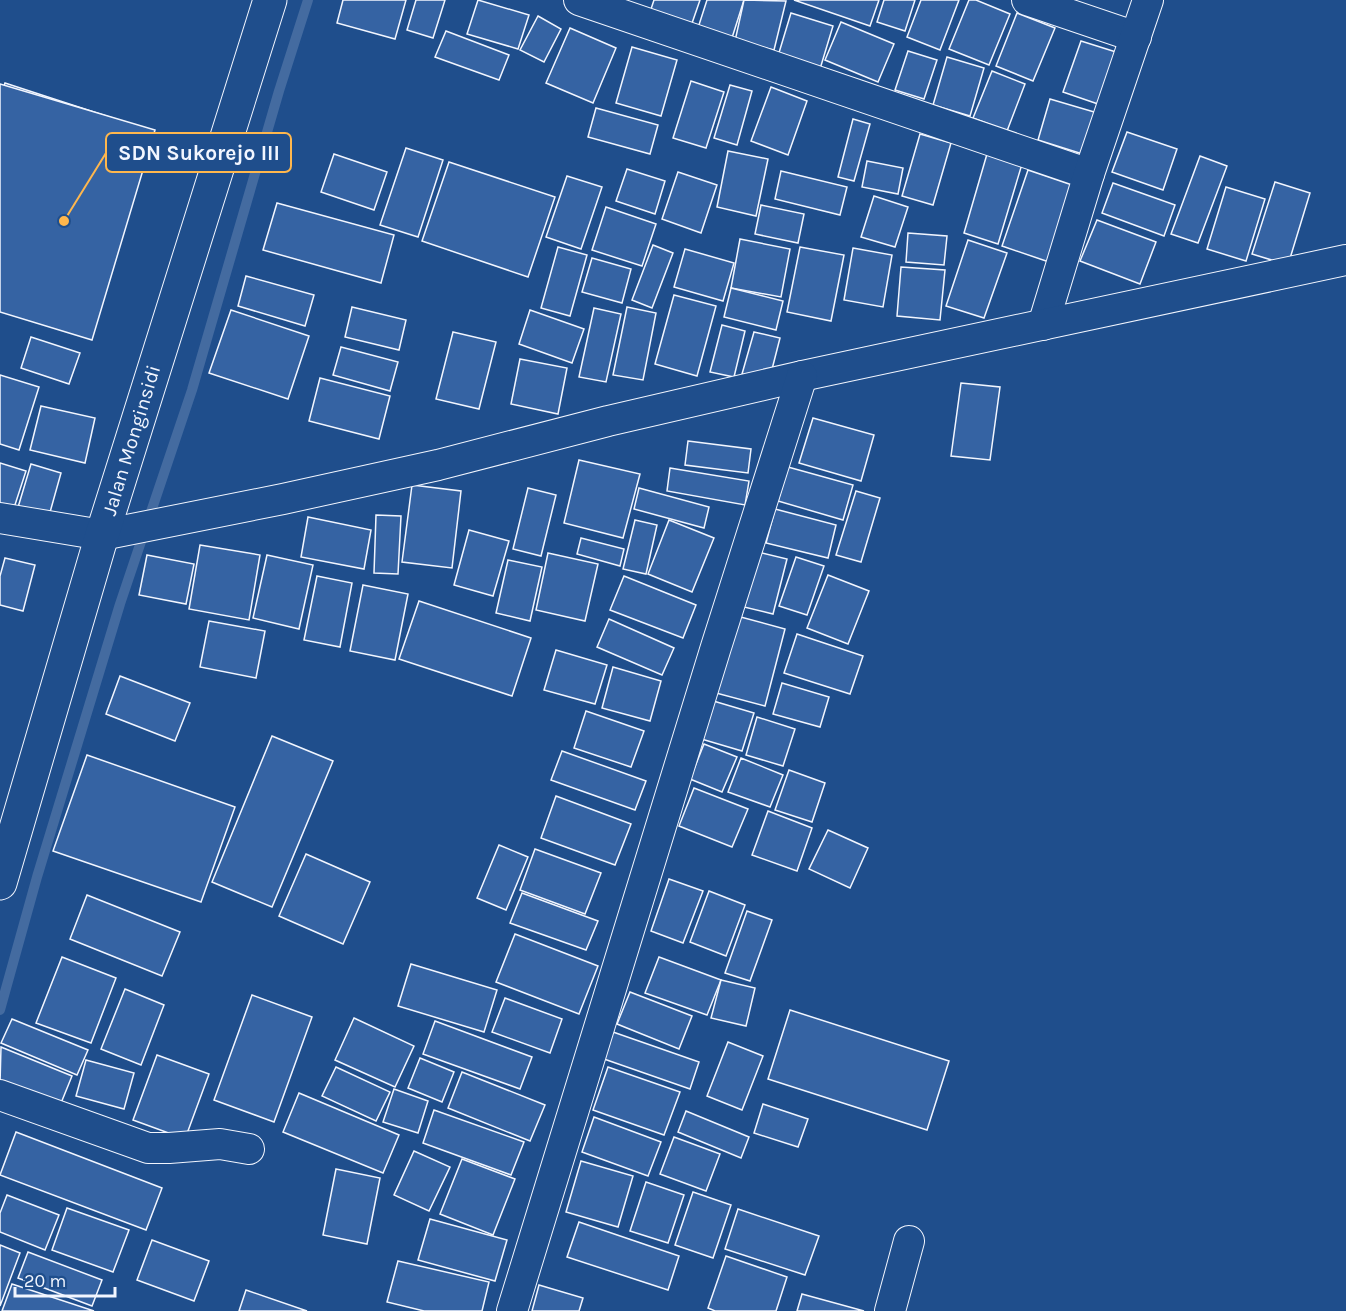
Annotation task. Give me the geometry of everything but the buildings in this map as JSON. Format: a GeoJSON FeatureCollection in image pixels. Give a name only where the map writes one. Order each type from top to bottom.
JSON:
{"type":"FeatureCollection","features":[{"type":"Feature","properties":{"kind":"main road","name":"Jalan Monginsidi"},"geometry":{"type":"LineString","coordinates":[[0,883],[115,532],[237,99],[270,0]]}},
{"type":"Feature","properties":{"kind":"street"},"geometry":{"type":"LineString","coordinates":[[579,0],[1089,174]]}},
{"type":"Feature","properties":{"kind":"street"},"geometry":{"type":"LineString","coordinates":[[1027,0],[1136,37]]}},
{"type":"Feature","properties":{"kind":"street"},"geometry":{"type":"LineString","coordinates":[[1043,325],[1089,174],[1148,0]]}},
{"type":"Feature","properties":{"kind":"street"},"geometry":{"type":"LineString","coordinates":[[3,519],[115,532],[283,499],[438,465],[608,421],[802,376],[1346,260]]}},
{"type":"Feature","properties":{"kind":"street"},"geometry":{"type":"LineString","coordinates":[[512,1311],[716,647],[802,376]]}},
{"type":"Feature","properties":{"kind":"street"},"geometry":{"type":"LineString","coordinates":[[0,1095],[148,1148],[220,1144],[249,1149]]}},
{"type":"Feature","properties":{"kind":"street"},"geometry":{"type":"LineString","coordinates":[[890,1311],[909,1241]]}},
{"type":"Feature","properties":{"kind":"waterway"},"geometry":{"type":"LineString","coordinates":[[0,1010],[37,877],[120,604],[192,390],[279,91],[308,0]]}},
{"type":"Feature","properties":{"kind":"place","name":"SDN Sukorejo III"},"geometry":{"type":"Point","coordinates":[64,221]}}]}
